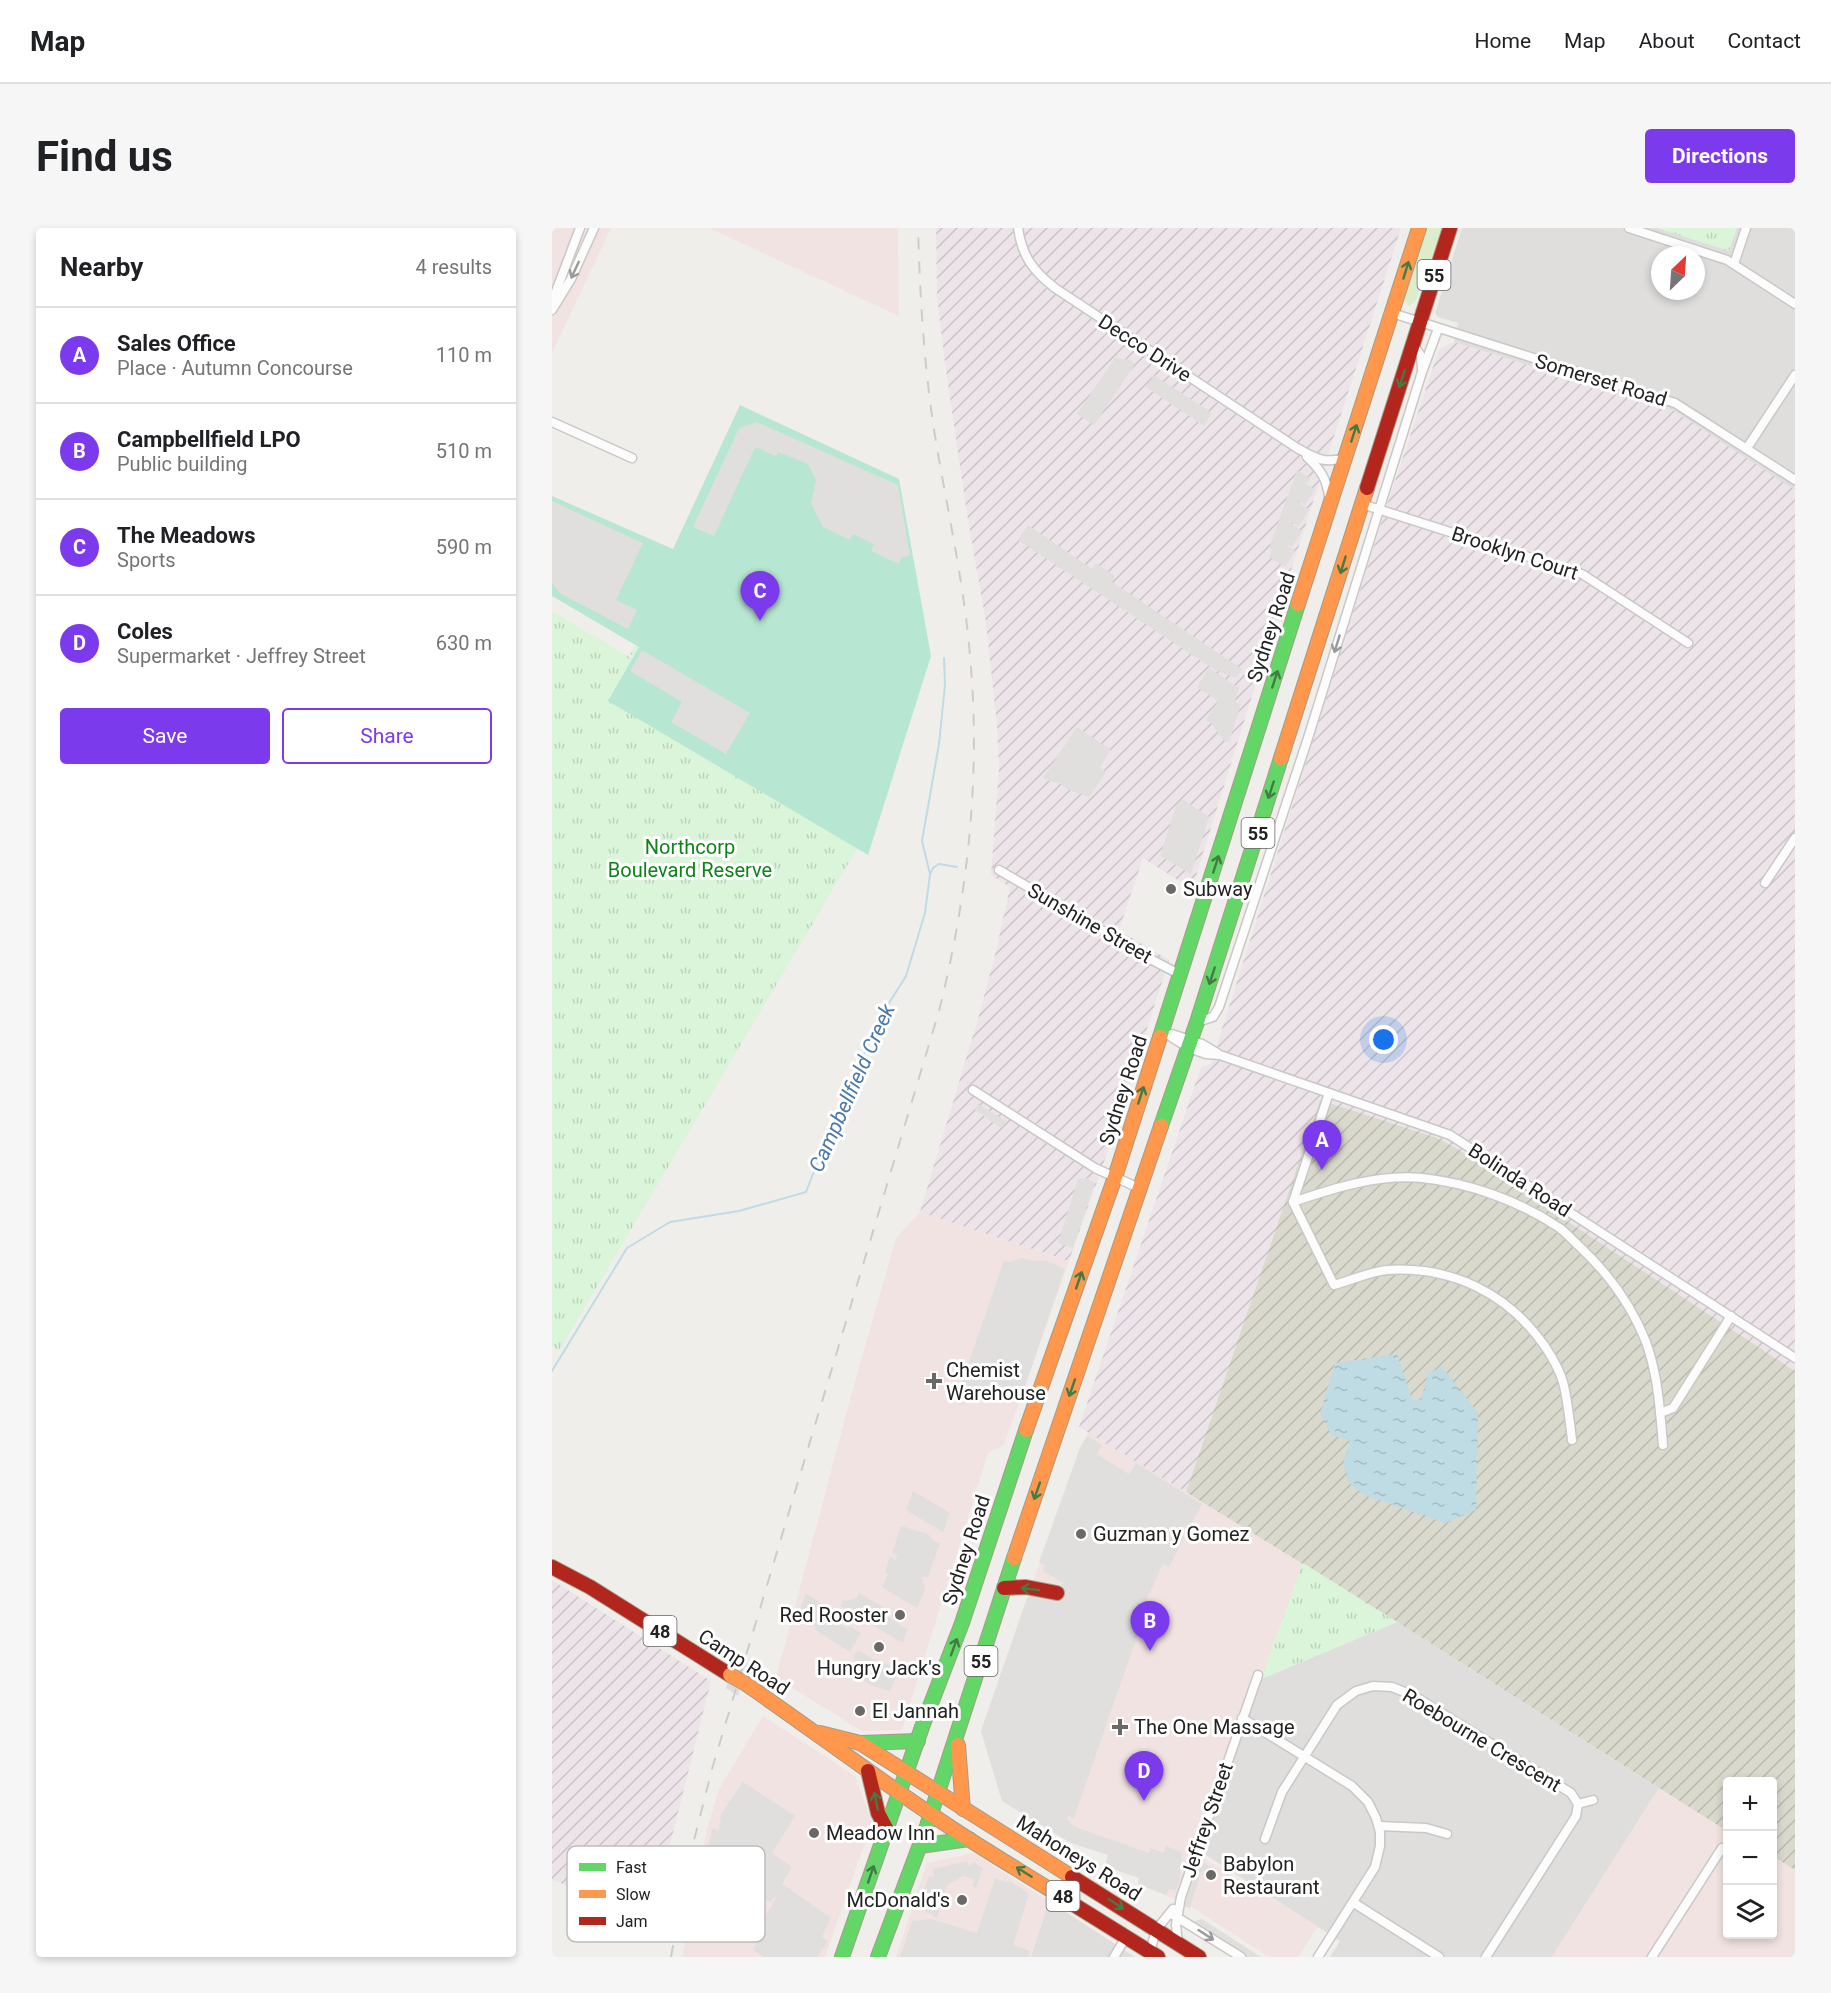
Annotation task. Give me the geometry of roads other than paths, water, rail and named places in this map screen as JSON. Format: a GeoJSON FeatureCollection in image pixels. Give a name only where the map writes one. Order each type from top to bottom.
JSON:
{"type":"FeatureCollection","features":[{"type":"Feature","properties":{"kind":"main road","name":"Sydney Road"},"geometry":{"type":"LineString","coordinates":[[842,1957],[899,1793],[959,1632],[1026,1431],[1115,1177],[1419,228]]}},
{"type":"Feature","properties":{"kind":"main road","name":"55"},"geometry":{"type":"LineString","coordinates":[[878,1957],[931,1815],[1004,1588],[1190,1044],[1450,228]]}},
{"type":"Feature","properties":{"kind":"main road","name":"Camp Road"},"geometry":{"type":"LineString","coordinates":[[552,1557],[590,1587]]}},
{"type":"Feature","properties":{"kind":"main road","name":"Camp Road"},"geometry":{"type":"LineString","coordinates":[[552,1567],[590,1587],[736,1679],[816,1732],[931,1815]]}},
{"type":"Feature","properties":{"kind":"main road"},"geometry":{"type":"LineString","coordinates":[[1004,1588],[1026,1587],[1057,1593]]}},
{"type":"Feature","properties":{"kind":"main road","name":"Camp Road"},"geometry":{"type":"LineString","coordinates":[[816,1732],[860,1743],[938,1792]]}},
{"type":"Feature","properties":{"kind":"main road"},"geometry":{"type":"LineString","coordinates":[[957,1733],[963,1809]]}},
{"type":"Feature","properties":{"kind":"main road"},"geometry":{"type":"LineString","coordinates":[[860,1743],[918,1741]]}},
{"type":"Feature","properties":{"kind":"main road"},"geometry":{"type":"LineString","coordinates":[[868,1771],[878,1813],[886,1830]]}},
{"type":"Feature","properties":{"kind":"main road","name":"Mahoneys Road"},"geometry":{"type":"LineString","coordinates":[[938,1792],[1010,1840],[1076,1878],[1199,1957]]}},
{"type":"Feature","properties":{"kind":"main road","name":"Mahoneys Road"},"geometry":{"type":"LineString","coordinates":[[931,1815],[1154,1954]]}},
{"type":"Feature","properties":{"kind":"main road"},"geometry":{"type":"LineString","coordinates":[[920,1846],[969,1839]]}},
{"type":"Feature","properties":{"kind":"main road"},"geometry":{"type":"LineString","coordinates":[[999,1857],[1010,1840]]}},
{"type":"Feature","properties":{"kind":"street"},"geometry":{"type":"LineString","coordinates":[[552,302],[580,228]]}},
{"type":"Feature","properties":{"kind":"street"},"geometry":{"type":"LineString","coordinates":[[552,310],[571,279],[594,228]]}},
{"type":"Feature","properties":{"kind":"street","name":"Decco Drive"},"geometry":{"type":"LineString","coordinates":[[1017,228],[1020,245],[1026,259],[1038,275],[1055,288],[1297,448],[1322,461],[1331,462],[1345,458]]}},
{"type":"Feature","properties":{"kind":"street"},"geometry":{"type":"LineString","coordinates":[[1629,228],[1734,264],[1795,304]]}},
{"type":"Feature","properties":{"kind":"street"},"geometry":{"type":"LineString","coordinates":[[1734,264],[1746,228]]}},
{"type":"Feature","properties":{"kind":"street","name":"Somerset Road"},"geometry":{"type":"LineString","coordinates":[[1392,313],[1675,403],[1795,480]]}},
{"type":"Feature","properties":{"kind":"street"},"geometry":{"type":"LineString","coordinates":[[1197,1022],[1213,1017],[1219,1008],[1297,770],[1422,372],[1438,329]]}},
{"type":"Feature","properties":{"kind":"street"},"geometry":{"type":"LineString","coordinates":[[1413,344],[1421,356],[1422,372]]}},
{"type":"Feature","properties":{"kind":"street"},"geometry":{"type":"LineString","coordinates":[[1747,448],[1795,375]]}},
{"type":"Feature","properties":{"kind":"street"},"geometry":{"type":"LineString","coordinates":[[552,422],[632,458]]}},
{"type":"Feature","properties":{"kind":"street","name":"Decco Drive"},"geometry":{"type":"LineString","coordinates":[[1297,448],[1320,471],[1327,485],[1330,506]]}},
{"type":"Feature","properties":{"kind":"street","name":"Brooklyn Court"},"geometry":{"type":"LineString","coordinates":[[1362,504],[1582,574],[1688,643]]}},
{"type":"Feature","properties":{"kind":"street"},"geometry":{"type":"LineString","coordinates":[[1280,764],[1297,770]]}},
{"type":"Feature","properties":{"kind":"street"},"geometry":{"type":"LineString","coordinates":[[1765,883],[1795,838]]}},
{"type":"Feature","properties":{"kind":"street","name":"Sunshine Street"},"geometry":{"type":"LineString","coordinates":[[999,870],[1181,975]]}},
{"type":"Feature","properties":{"kind":"street","name":"Bolinda Road"},"geometry":{"type":"LineString","coordinates":[[1162,1031],[1220,1055],[1450,1135],[1795,1358]]}},
{"type":"Feature","properties":{"kind":"street"},"geometry":{"type":"LineString","coordinates":[[974,1090],[1095,1168],[1141,1189]]}},
{"type":"Feature","properties":{"kind":"street"},"geometry":{"type":"LineString","coordinates":[[1329,1093],[1293,1202],[1334,1285],[1370,1273],[1410,1270],[1454,1278],[1491,1293],[1513,1309],[1532,1328],[1550,1354],[1564,1385],[1572,1440]]}},
{"type":"Feature","properties":{"kind":"street"},"geometry":{"type":"LineString","coordinates":[[1293,1202],[1344,1186],[1386,1179],[1421,1178],[1479,1190],[1516,1204],[1560,1228],[1611,1279],[1633,1314],[1646,1343],[1658,1387],[1663,1445]]}},
{"type":"Feature","properties":{"kind":"street"},"geometry":{"type":"LineString","coordinates":[[1660,1413],[1672,1408],[1731,1316]]}},
{"type":"Feature","properties":{"kind":"street","name":"Jeffrey Street"},"geometry":{"type":"LineString","coordinates":[[1154,1954],[1156,1930],[1174,1915],[1258,1675]]}},
{"type":"Feature","properties":{"kind":"street","name":"Roebourne Crescent"},"geometry":{"type":"LineString","coordinates":[[1265,1839],[1282,1792],[1332,1712],[1347,1696],[1373,1686],[1392,1687],[1414,1696],[1571,1793],[1578,1804],[1576,1816],[1486,1957]]}},
{"type":"Feature","properties":{"kind":"street"},"geometry":{"type":"LineString","coordinates":[[1242,1718],[1357,1790],[1368,1802],[1379,1826],[1380,1846],[1372,1874],[1318,1957]]}},
{"type":"Feature","properties":{"kind":"street","name":"Roebourne Crescent"},"geometry":{"type":"LineString","coordinates":[[1578,1804],[1593,1800]]}},
{"type":"Feature","properties":{"kind":"street"},"geometry":{"type":"LineString","coordinates":[[1379,1826],[1426,1828],[1447,1834]]}},
{"type":"Feature","properties":{"kind":"street"},"geometry":{"type":"LineString","coordinates":[[1652,1957],[1722,1848]]}},
{"type":"Feature","properties":{"kind":"street"},"geometry":{"type":"LineString","coordinates":[[1354,1903],[1439,1957]]}},
{"type":"Feature","properties":{"kind":"street"},"geometry":{"type":"LineString","coordinates":[[1174,1915],[1178,1944]]}},
{"type":"Feature","properties":{"kind":"street"},"geometry":{"type":"LineString","coordinates":[[1174,1915],[1241,1957]]}},
{"type":"Feature","properties":{"kind":"street"},"geometry":{"type":"LineString","coordinates":[[1114,1957],[1126,1937]]}},
{"type":"Feature","properties":{"kind":"water"},"geometry":{"type":"Polygon","coordinates":[[[1397,1354],[1412,1399],[1421,1400],[1428,1373],[1442,1367],[1478,1413],[1476,1510],[1445,1523],[1364,1495],[1349,1483],[1343,1464],[1350,1441],[1331,1435],[1320,1413],[1335,1363],[1397,1354]]]}},
{"type":"Feature","properties":{"kind":"waterway","name":"Campbellfield Creek"},"geometry":{"type":"LineString","coordinates":[[552,1371],[627,1248],[670,1222],[739,1211],[806,1192],[837,1113],[884,1011],[906,976],[925,913],[930,874],[922,841],[939,744],[945,685],[944,658]]}},
{"type":"Feature","properties":{"kind":"waterway"},"geometry":{"type":"LineString","coordinates":[[930,874],[939,864],[957,867]]}},
{"type":"Feature","properties":{"kind":"railway"},"geometry":{"type":"LineString","coordinates":[[693,1846],[712,1769],[939,1011],[958,923],[970,835],[973,790],[973,701],[967,628],[928,384],[921,306],[918,228]]}},
{"type":"Feature","properties":{"kind":"railway"},"geometry":{"type":"LineString","coordinates":[[671,1957],[674,1942]]}},
{"type":"Feature","properties":{"kind":"place","name":"The Meadows"},"geometry":{"type":"Point","coordinates":[760,621]}},
{"type":"Feature","properties":{"kind":"place","name":"Subway"},"geometry":{"type":"Point","coordinates":[1171,889]}},
{"type":"Feature","properties":{"kind":"place","name":"Sales Office"},"geometry":{"type":"Point","coordinates":[1322,1170]}},
{"type":"Feature","properties":{"kind":"place","name":"Chemist Warehouse"},"geometry":{"type":"Point","coordinates":[934,1381]}},
{"type":"Feature","properties":{"kind":"place","name":"Guzman y Gomez"},"geometry":{"type":"Point","coordinates":[1081,1534]}},
{"type":"Feature","properties":{"kind":"place","name":"Red Rooster"},"geometry":{"type":"Point","coordinates":[900,1615]}},
{"type":"Feature","properties":{"kind":"place","name":"Hungry Jack's"},"geometry":{"type":"Point","coordinates":[879,1647]}},
{"type":"Feature","properties":{"kind":"place","name":"Campbellfield LPO"},"geometry":{"type":"Point","coordinates":[1150,1651]}},
{"type":"Feature","properties":{"kind":"place","name":"El Jannah"},"geometry":{"type":"Point","coordinates":[860,1711]}},
{"type":"Feature","properties":{"kind":"place","name":"The One Massage"},"geometry":{"type":"Point","coordinates":[1120,1727]}},
{"type":"Feature","properties":{"kind":"place","name":"Coles"},"geometry":{"type":"Point","coordinates":[1144,1801]}},
{"type":"Feature","properties":{"kind":"place","name":"Meadow Inn"},"geometry":{"type":"Point","coordinates":[814,1833]}},
{"type":"Feature","properties":{"kind":"place","name":"Babylon Restaurant"},"geometry":{"type":"Point","coordinates":[1211,1875]}},
{"type":"Feature","properties":{"kind":"place","name":"McDonald's"},"geometry":{"type":"Point","coordinates":[962,1900]}},
{"type":"Feature","properties":{"kind":"park label","name":"Northcorp Boulevard Reserve"},"geometry":{"type":"Point","coordinates":[690,858]}}]}
